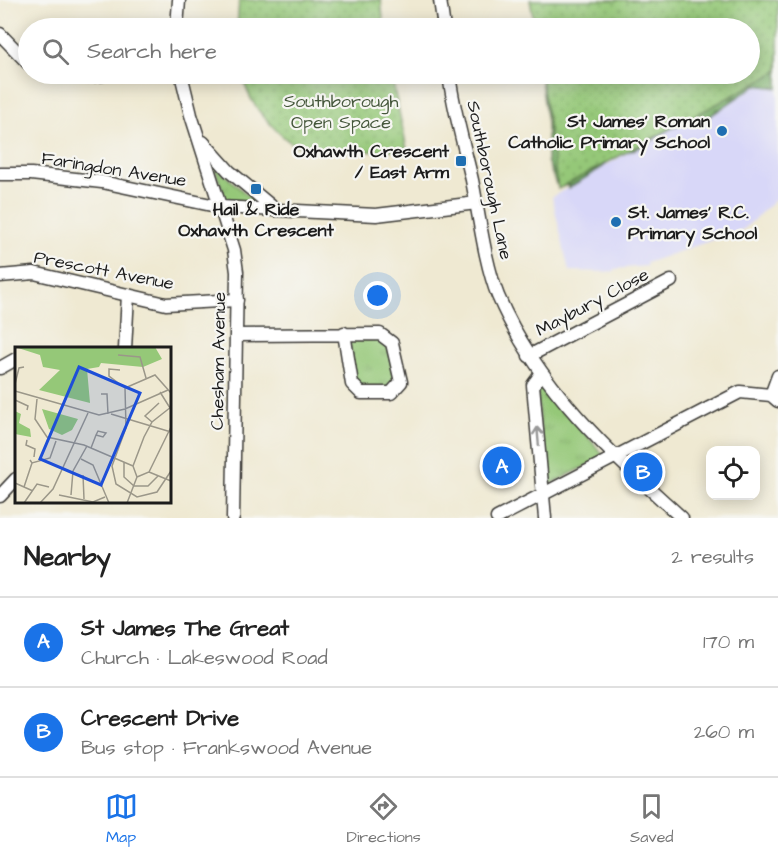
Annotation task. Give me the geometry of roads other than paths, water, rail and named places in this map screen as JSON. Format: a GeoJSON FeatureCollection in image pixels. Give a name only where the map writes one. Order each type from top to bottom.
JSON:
{"type":"FeatureCollection","features":[{"type":"Feature","properties":{"kind":"street"},"geometry":{"type":"LineString","coordinates":[[178,18],[179,0]]}},
{"type":"Feature","properties":{"kind":"street"},"geometry":{"type":"LineString","coordinates":[[440,0],[443,18]]}},
{"type":"Feature","properties":{"kind":"street"},"geometry":{"type":"LineString","coordinates":[[0,34],[18,53]]}},
{"type":"Feature","properties":{"kind":"street","name":"Chesham Avenue"},"geometry":{"type":"LineString","coordinates":[[184,84],[234,250],[237,335],[233,518]]}},
{"type":"Feature","properties":{"kind":"street","name":"Southborough Lane"},"geometry":{"type":"LineString","coordinates":[[451,84],[497,293],[529,356],[541,374],[615,458],[682,518]]}},
{"type":"Feature","properties":{"kind":"street"},"geometry":{"type":"LineString","coordinates":[[197,134],[229,171],[277,210]]}},
{"type":"Feature","properties":{"kind":"street","name":"Faringdon Avenue"},"geometry":{"type":"LineString","coordinates":[[0,174],[30,174],[102,182],[221,207],[376,215],[477,203]]}},
{"type":"Feature","properties":{"kind":"street","name":"Prescott Avenue"},"geometry":{"type":"LineString","coordinates":[[0,276],[34,273],[166,304],[237,300]]}},
{"type":"Feature","properties":{"kind":"street","name":"Maybury Close"},"geometry":{"type":"LineString","coordinates":[[529,356],[671,281]]}},
{"type":"Feature","properties":{"kind":"street"},"geometry":{"type":"LineString","coordinates":[[125,347],[128,295]]}},
{"type":"Feature","properties":{"kind":"street"},"geometry":{"type":"LineString","coordinates":[[237,335],[344,333],[380,334],[393,343],[401,382],[391,393],[361,393],[352,384],[344,333]]}},
{"type":"Feature","properties":{"kind":"street"},"geometry":{"type":"LineString","coordinates":[[0,368],[15,360]]}},
{"type":"Feature","properties":{"kind":"street"},"geometry":{"type":"LineString","coordinates":[[541,374],[533,385],[545,518]]}},
{"type":"Feature","properties":{"kind":"street"},"geometry":{"type":"LineString","coordinates":[[497,518],[740,392],[774,398],[778,376]]}},
{"type":"Feature","properties":{"kind":"street"},"geometry":{"type":"LineString","coordinates":[[0,495],[15,480]]}},
{"type":"Feature","properties":{"kind":"place","name":"St James' Roman Catholic Primary School"},"geometry":{"type":"Point","coordinates":[722,131]}},
{"type":"Feature","properties":{"kind":"place","name":"Oxhawth Crescent / East Arm"},"geometry":{"type":"Point","coordinates":[461,161]}},
{"type":"Feature","properties":{"kind":"place","name":"Hail & Ride Oxhawth Crescent"},"geometry":{"type":"Point","coordinates":[256,189]}},
{"type":"Feature","properties":{"kind":"place","name":"St. James' R.C. Primary School"},"geometry":{"type":"Point","coordinates":[616,222]}},
{"type":"Feature","properties":{"kind":"place","name":"St James The Great"},"geometry":{"type":"Point","coordinates":[502,466]}},
{"type":"Feature","properties":{"kind":"place","name":"Crescent Drive"},"geometry":{"type":"Point","coordinates":[643,472]}},
{"type":"Feature","properties":{"kind":"park label","name":"Southborough Open Space"},"geometry":{"type":"Point","coordinates":[341,111]}}]}
